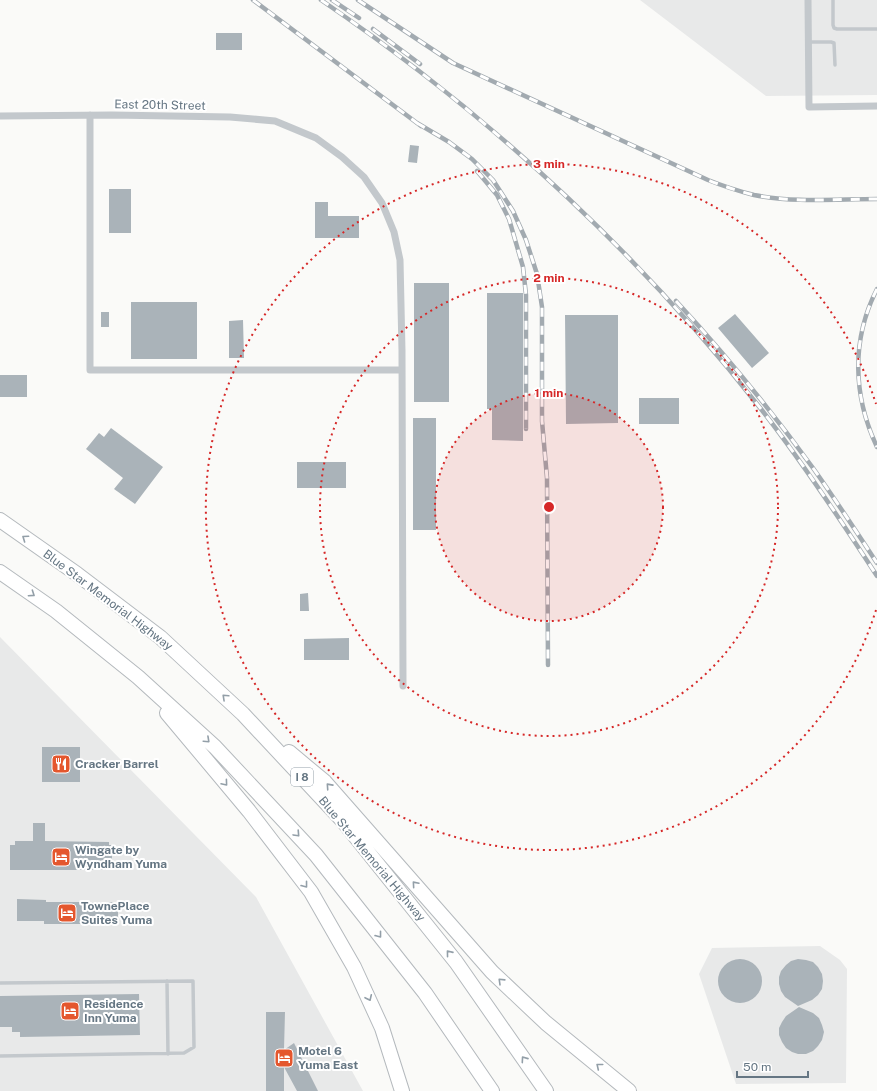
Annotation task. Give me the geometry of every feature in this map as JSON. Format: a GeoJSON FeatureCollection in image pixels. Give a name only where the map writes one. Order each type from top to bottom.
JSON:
{"type":"FeatureCollection","features":[{"type":"Feature","properties":{"kind":"highway","name":"Blue Star Memorial Highway"},"geometry":{"type":"LineString","coordinates":[[0,520],[77,574],[160,637],[243,714],[344,821],[456,962],[546,1091]]}},
{"type":"Feature","properties":{"kind":"highway"},"geometry":{"type":"LineString","coordinates":[[0,572],[56,611],[138,677],[215,747],[316,855],[425,993],[492,1091]]}},
{"type":"Feature","properties":{"kind":"highway"},"geometry":{"type":"LineString","coordinates":[[138,677],[249,811],[311,892],[354,967],[379,1021],[402,1091]]}},
{"type":"Feature","properties":{"kind":"highway"},"geometry":{"type":"LineString","coordinates":[[243,714],[325,782],[492,972],[546,1023],[629,1091]]}},
{"type":"Feature","properties":{"kind":"street"},"geometry":{"type":"LineString","coordinates":[[808,0],[809,107],[877,106]]}},
{"type":"Feature","properties":{"kind":"street"},"geometry":{"type":"LineString","coordinates":[[90,115],[90,370],[402,370]]}},
{"type":"Feature","properties":{"kind":"street","name":"East 20th Street"},"geometry":{"type":"LineString","coordinates":[[0,116],[90,115],[230,117],[275,121],[316,138],[342,157],[364,176],[382,203],[394,232],[400,260],[402,370],[403,686]]}},
{"type":"Feature","properties":{"kind":"lane"},"geometry":{"type":"LineString","coordinates":[[833,0],[834,28],[877,29]]}},
{"type":"Feature","properties":{"kind":"lane"},"geometry":{"type":"LineString","coordinates":[[808,42],[834,43],[836,65]]}},
{"type":"Feature","properties":{"kind":"lane"},"geometry":{"type":"LineString","coordinates":[[167,981],[168,1054]]}},
{"type":"Feature","properties":{"kind":"lane"},"geometry":{"type":"LineString","coordinates":[[0,983],[193,981],[194,1047],[184,1054],[0,1056]]}},
{"type":"Feature","properties":{"kind":"shaded area"},"geometry":{"type":"Polygon","coordinates":[[[640,0],[877,0],[877,95],[766,96],[640,0]]]}},
{"type":"Feature","properties":{"kind":"shaded area"},"geometry":{"type":"Polygon","coordinates":[[[0,637],[256,897],[363,1091],[0,1091],[0,637]]]}},
{"type":"Feature","properties":{"kind":"shaded area"},"geometry":{"type":"Polygon","coordinates":[[[820,946],[840,960],[847,969],[846,1083],[736,1084],[699,974],[712,948],[820,946]]]}},
{"type":"Feature","properties":{"kind":"building"},"geometry":{"type":"Polygon","coordinates":[[[216,33],[242,33],[242,50],[216,50],[216,33]]]}},
{"type":"Feature","properties":{"kind":"building"},"geometry":{"type":"Polygon","coordinates":[[[410,145],[419,146],[417,163],[408,162],[410,145]]]}},
{"type":"Feature","properties":{"kind":"building"},"geometry":{"type":"Polygon","coordinates":[[[109,189],[131,189],[131,233],[109,233],[109,189]]]}},
{"type":"Feature","properties":{"kind":"building"},"geometry":{"type":"Polygon","coordinates":[[[315,202],[328,202],[328,216],[359,216],[359,238],[315,238],[315,202]]]}},
{"type":"Feature","properties":{"kind":"building"},"geometry":{"type":"Polygon","coordinates":[[[414,283],[449,283],[449,402],[414,402],[414,283]]]}},
{"type":"Feature","properties":{"kind":"building"},"geometry":{"type":"Polygon","coordinates":[[[487,293],[523,293],[523,441],[492,440],[492,409],[487,409],[487,293]]]}},
{"type":"Feature","properties":{"kind":"building"},"geometry":{"type":"Polygon","coordinates":[[[131,302],[197,302],[197,359],[131,359],[131,302]]]}},
{"type":"Feature","properties":{"kind":"building"},"geometry":{"type":"Polygon","coordinates":[[[101,312],[109,312],[109,327],[101,327],[101,312]]]}},
{"type":"Feature","properties":{"kind":"building"},"geometry":{"type":"Polygon","coordinates":[[[735,314],[769,353],[752,368],[718,328],[735,314]]]}},
{"type":"Feature","properties":{"kind":"building"},"geometry":{"type":"Polygon","coordinates":[[[565,315],[618,315],[618,423],[566,424],[565,315]]]}},
{"type":"Feature","properties":{"kind":"building"},"geometry":{"type":"Polygon","coordinates":[[[243,320],[244,358],[229,358],[229,321],[243,320]]]}},
{"type":"Feature","properties":{"kind":"building"},"geometry":{"type":"Polygon","coordinates":[[[0,375],[27,375],[27,397],[0,397],[0,375]]]}},
{"type":"Feature","properties":{"kind":"building"},"geometry":{"type":"Polygon","coordinates":[[[639,398],[679,398],[679,424],[639,424],[639,398]]]}},
{"type":"Feature","properties":{"kind":"building"},"geometry":{"type":"Polygon","coordinates":[[[413,418],[436,418],[436,530],[413,530],[413,418]]]}},
{"type":"Feature","properties":{"kind":"building"},"geometry":{"type":"Polygon","coordinates":[[[111,428],[163,467],[135,504],[114,489],[123,478],[86,449],[99,433],[104,437],[111,428]]]}},
{"type":"Feature","properties":{"kind":"building"},"geometry":{"type":"Polygon","coordinates":[[[297,462],[346,462],[346,488],[297,488],[297,462]]]}},
{"type":"Feature","properties":{"kind":"building"},"geometry":{"type":"Polygon","coordinates":[[[308,593],[309,611],[300,611],[300,594],[308,593]]]}},
{"type":"Feature","properties":{"kind":"building"},"geometry":{"type":"Polygon","coordinates":[[[349,638],[349,660],[304,660],[304,639],[349,638]]]}},
{"type":"Feature","properties":{"kind":"building","name":"Cracker Barrel"},"geometry":{"type":"Polygon","coordinates":[[[42,747],[80,747],[80,782],[42,782],[42,747]]]}},
{"type":"Feature","properties":{"kind":"building","name":"Wingate by Wyndham Yuma"},"geometry":{"type":"Polygon","coordinates":[[[33,823],[45,823],[45,841],[109,842],[109,845],[112,845],[112,870],[10,870],[10,845],[15,845],[15,841],[33,841],[33,823]]]}},
{"type":"Feature","properties":{"kind":"building","name":"TownePlace Suites Yuma"},"geometry":{"type":"Polygon","coordinates":[[[17,899],[46,900],[46,902],[115,902],[115,907],[118,907],[118,919],[115,919],[115,924],[44,924],[44,921],[17,921],[17,899]]]}},
{"type":"Feature","properties":{"kind":"building"},"geometry":{"type":"Polygon","coordinates":[[[736,959],[744,959],[756,965],[762,977],[762,985],[756,997],[744,1003],[736,1003],[724,997],[718,985],[718,977],[724,965],[736,959]]]}},
{"type":"Feature","properties":{"kind":"building"},"geometry":{"type":"Polygon","coordinates":[[[798,959],[813,962],[822,974],[823,981],[822,989],[818,995],[812,1000],[798,1006],[785,997],[781,991],[779,977],[781,971],[786,965],[791,961],[798,959]]]}},
{"type":"Feature","properties":{"kind":"building","name":"Residence Inn Yuma"},"geometry":{"type":"Polygon","coordinates":[[[139,994],[140,1035],[20,1037],[20,1032],[12,1032],[12,1027],[0,1027],[0,996],[139,994]]]}},
{"type":"Feature","properties":{"kind":"building"},"geometry":{"type":"Polygon","coordinates":[[[799,1007],[813,1013],[819,1018],[824,1032],[822,1040],[818,1046],[813,1051],[806,1054],[798,1054],[786,1048],[779,1035],[779,1028],[786,1016],[799,1007]]]}},
{"type":"Feature","properties":{"kind":"building","name":"Motel 6 Yuma East"},"geometry":{"type":"Polygon","coordinates":[[[266,1012],[285,1012],[284,1050],[294,1043],[318,1091],[297,1091],[284,1067],[284,1091],[266,1091],[266,1012]]]}},
{"type":"Feature","properties":{"kind":"railway"},"geometry":{"type":"LineString","coordinates":[[253,0],[421,126]]}},
{"type":"Feature","properties":{"kind":"railway"},"geometry":{"type":"LineString","coordinates":[[321,0],[442,89],[500,137],[557,188],[611,240],[663,294],[713,351],[777,429],[835,512],[877,576]]}},
{"type":"Feature","properties":{"kind":"railway"},"geometry":{"type":"LineString","coordinates":[[332,0],[359,18]]}},
{"type":"Feature","properties":{"kind":"railway"},"geometry":{"type":"LineString","coordinates":[[358,0],[453,63],[708,180],[754,195],[785,199],[877,199]]}},
{"type":"Feature","properties":{"kind":"railway"},"geometry":{"type":"LineString","coordinates":[[373,29],[420,64]]}},
{"type":"Feature","properties":{"kind":"railway"},"geometry":{"type":"LineString","coordinates":[[417,123],[449,142],[472,159],[493,180],[513,211],[526,240],[537,274],[542,307],[542,421],[547,478],[548,665]]}},
{"type":"Feature","properties":{"kind":"railway"},"geometry":{"type":"LineString","coordinates":[[477,171],[497,195],[509,219],[523,267],[526,295],[526,429]]}},
{"type":"Feature","properties":{"kind":"railway"},"geometry":{"type":"LineString","coordinates":[[877,289],[863,328],[859,348],[858,368],[863,408],[877,447]]}},
{"type":"Feature","properties":{"kind":"railway"},"geometry":{"type":"LineString","coordinates":[[676,301],[747,382],[797,446],[877,563]]}},
{"type":"Feature","properties":{"kind":"place","name":"Cracker Barrel"},"geometry":{"type":"Point","coordinates":[61,764]}},
{"type":"Feature","properties":{"kind":"place","name":"Wingate by Wyndham Yuma"},"geometry":{"type":"Point","coordinates":[61,857]}},
{"type":"Feature","properties":{"kind":"place","name":"TownePlace Suites Yuma"},"geometry":{"type":"Point","coordinates":[67,913]}},
{"type":"Feature","properties":{"kind":"place","name":"Residence Inn Yuma"},"geometry":{"type":"Point","coordinates":[70,1011]}},
{"type":"Feature","properties":{"kind":"place","name":"Motel 6 Yuma East"},"geometry":{"type":"Point","coordinates":[284,1058]}}]}
